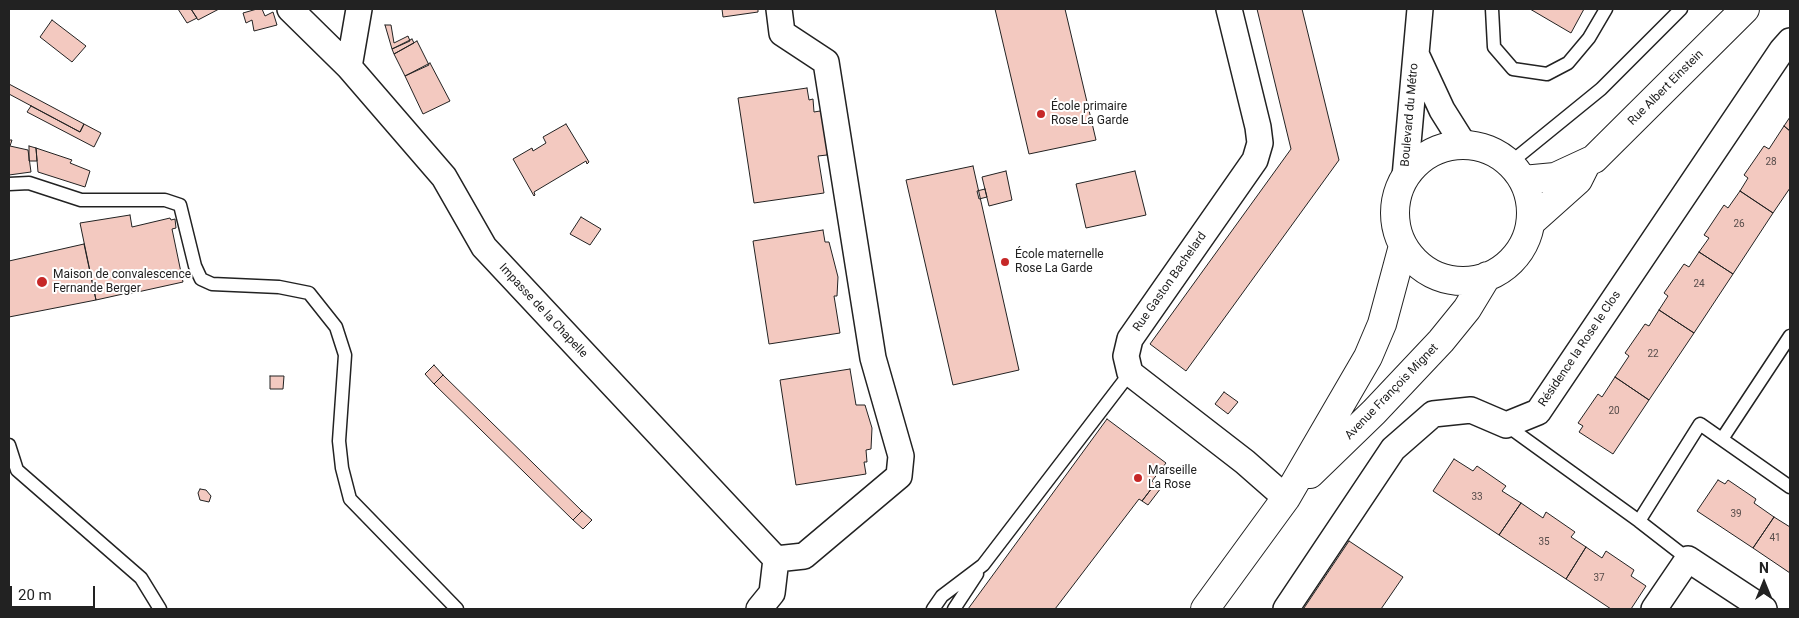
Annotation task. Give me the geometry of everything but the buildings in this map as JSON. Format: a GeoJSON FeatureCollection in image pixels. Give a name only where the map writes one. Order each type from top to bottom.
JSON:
{"type":"FeatureCollection","features":[{"type":"Feature","properties":{"kind":"street","name":"Impasse de la Chapelle"},"geometry":{"type":"LineString","coordinates":[[290,9],[349,67],[444,177],[484,247],[776,559]]}},
{"type":"Feature","properties":{"kind":"street"},"geometry":{"type":"LineString","coordinates":[[349,67],[359,9]]}},
{"type":"Feature","properties":{"kind":"street"},"geometry":{"type":"LineString","coordinates":[[759,609],[772,593],[776,559],[804,556],[899,476],[901,456],[873,358],[826,62],[782,33],[779,9]]}},
{"type":"Feature","properties":{"kind":"street","name":"Rue Gaston Bachelard"},"geometry":{"type":"LineString","coordinates":[[1130,372],[1126,356],[1130,339],[1256,160],[1260,143],[1258,127],[1229,9]]}},
{"type":"Feature","properties":{"kind":"street","name":"Boulevard du Métro"},"geometry":{"type":"LineString","coordinates":[[1405,177],[1420,9]]}},
{"type":"Feature","properties":{"kind":"street","name":"Rue Albert Einstein"},"geometry":{"type":"LineString","coordinates":[[1516,172],[1555,177],[1594,159],[1745,9]]}},
{"type":"Feature","properties":{"kind":"street","name":"Résidence la Rose le Clos"},"geometry":{"type":"LineString","coordinates":[[1506,425],[1538,412],[1782,50],[1790,42]]}},
{"type":"Feature","properties":{"kind":"street","name":"Boulevard du Métro"},"geometry":{"type":"LineString","coordinates":[[1416,54],[1442,110],[1464,145]]}},
{"type":"Feature","properties":{"kind":"street"},"geometry":{"type":"LineString","coordinates":[[1464,145],[1488,150],[1516,172],[1530,201],[1531,222],[1528,235],[1518,252],[1505,267],[1487,276],[1464,281],[1439,276],[1418,264],[1403,246],[1395,223],[1396,199],[1405,177],[1420,159],[1441,148],[1464,145]]}},
{"type":"Feature","properties":{"kind":"street","name":"Rue Albert Einstein"},"geometry":{"type":"LineString","coordinates":[[1531,222],[1578,180],[1586,164]]}},
{"type":"Feature","properties":{"kind":"street","name":"Avenue François Mignet"},"geometry":{"type":"LineString","coordinates":[[1205,609],[1286,498],[1368,356],[1382,324],[1403,246]]}},
{"type":"Feature","properties":{"kind":"street","name":"Avenue François Mignet"},"geometry":{"type":"LineString","coordinates":[[1286,498],[1374,412],[1442,341],[1467,309],[1487,276]]}},
{"type":"Feature","properties":{"kind":"street"},"geometry":{"type":"LineString","coordinates":[[1130,372],[1239,458],[1286,498]]}},
{"type":"Feature","properties":{"kind":"street"},"geometry":{"type":"LineString","coordinates":[[1286,609],[1393,449],[1432,414],[1471,410],[1506,425]]}},
{"type":"Feature","properties":{"kind":"street"},"geometry":{"type":"LineString","coordinates":[[1654,609],[1688,558],[1764,609]]}},
{"type":"Feature","properties":{"kind":"lane"},"geometry":{"type":"LineString","coordinates":[[1492,9],[1494,47],[1513,69],[1547,74],[1568,63],[1589,38],[1606,9]]}},
{"type":"Feature","properties":{"kind":"lane"},"geometry":{"type":"LineString","coordinates":[[1516,172],[1680,9]]}},
{"type":"Feature","properties":{"kind":"lane"},"geometry":{"type":"LineString","coordinates":[[9,184],[29,183],[81,200],[165,200],[172,202],[180,205],[195,266],[201,279],[212,284],[278,287],[310,293],[336,327],[345,355],[339,441],[342,468],[350,499],[457,609]]}},
{"type":"Feature","properties":{"kind":"lane"},"geometry":{"type":"LineString","coordinates":[[1722,439],[1790,336]]}},
{"type":"Feature","properties":{"kind":"lane"},"geometry":{"type":"LineString","coordinates":[[954,609],[983,565],[1130,372]]}},
{"type":"Feature","properties":{"kind":"lane"},"geometry":{"type":"LineString","coordinates":[[1639,521],[1700,424],[1789,484]]}},
{"type":"Feature","properties":{"kind":"lane"},"geometry":{"type":"LineString","coordinates":[[1506,425],[1688,558]]}},
{"type":"Feature","properties":{"kind":"lane"},"geometry":{"type":"LineString","coordinates":[[9,445],[17,470],[141,578],[160,609]]}},
{"type":"Feature","properties":{"kind":"lane"},"geometry":{"type":"LineString","coordinates":[[932,609],[942,596],[983,565]]}},
{"type":"Feature","properties":{"kind":"place","name":"École primaire Rose La Garde"},"geometry":{"type":"Point","coordinates":[1041,114]}},
{"type":"Feature","properties":{"kind":"place","name":"École maternelle Rose La Garde"},"geometry":{"type":"Point","coordinates":[1005,262]}},
{"type":"Feature","properties":{"kind":"place","name":"Maison de convalescence Fernande Berger"},"geometry":{"type":"Point","coordinates":[42,282]}},
{"type":"Feature","properties":{"kind":"place","name":"Marseille La Rose"},"geometry":{"type":"Point","coordinates":[1138,478]}}]}
